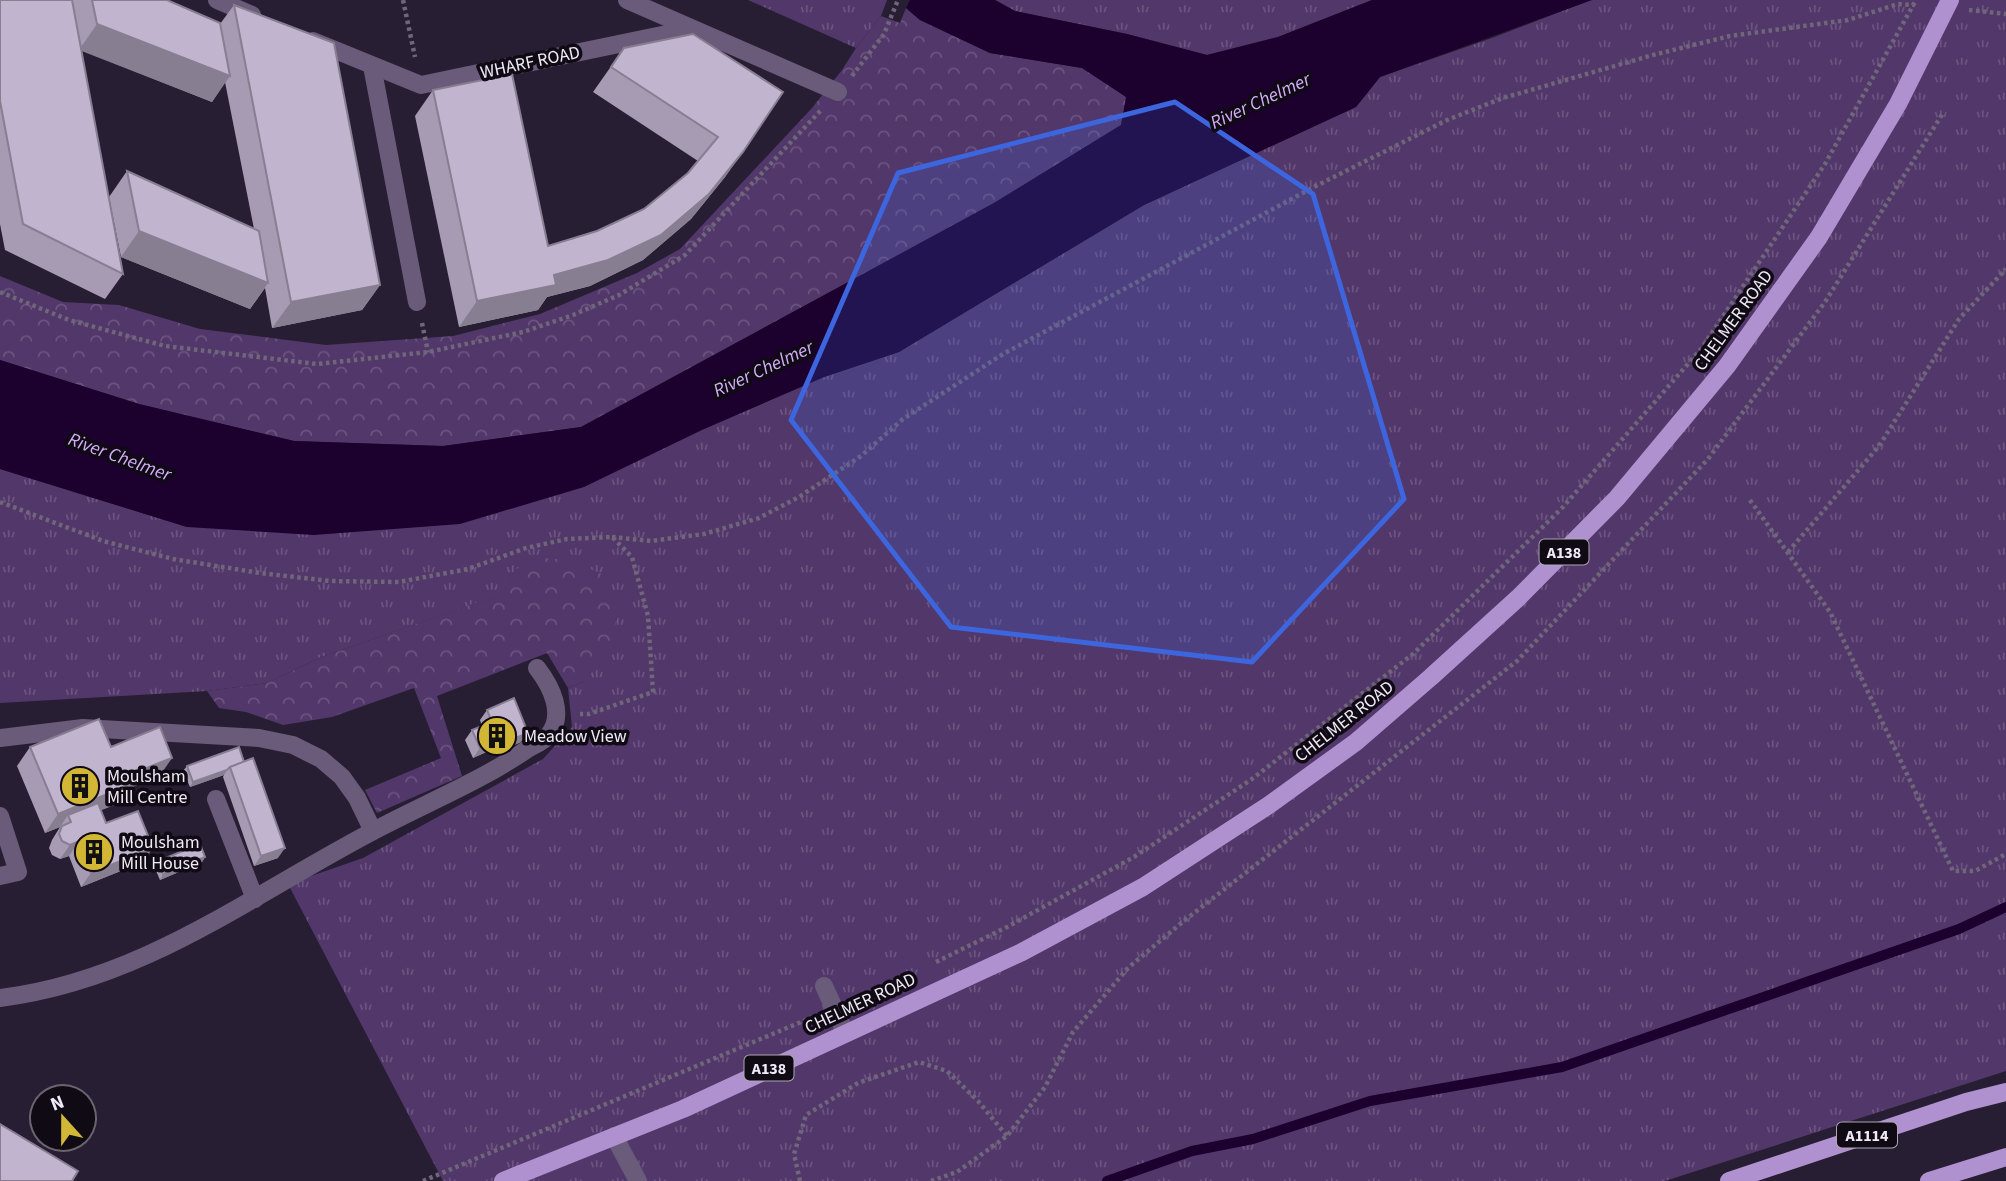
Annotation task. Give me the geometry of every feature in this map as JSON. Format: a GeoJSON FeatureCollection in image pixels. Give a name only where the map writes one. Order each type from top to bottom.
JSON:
{"type":"FeatureCollection","features":[{"type":"Feature","properties":{"kind":"main road","name":"CHELMER ROAD"},"geometry":{"type":"LineString","coordinates":[[505,1180],[683,1109],[1022,952],[1143,887],[1269,805],[1356,742],[1518,598],[1617,498],[1727,366],[1819,237],[1898,104],[1950,0]]}},
{"type":"Feature","properties":{"kind":"main road","name":"A1114"},"geometry":{"type":"LineString","coordinates":[[1729,1181],[1966,1102],[2006,1092]]}},
{"type":"Feature","properties":{"kind":"main road"},"geometry":{"type":"LineString","coordinates":[[1930,1181],[2006,1157]]}},
{"type":"Feature","properties":{"kind":"street"},"geometry":{"type":"LineString","coordinates":[[217,0],[265,20]]}},
{"type":"Feature","properties":{"kind":"street"},"geometry":{"type":"LineString","coordinates":[[627,0],[838,92]]}},
{"type":"Feature","properties":{"kind":"street","name":"WHARF ROAD"},"geometry":{"type":"LineString","coordinates":[[421,85],[691,29]]}},
{"type":"Feature","properties":{"kind":"street"},"geometry":{"type":"LineString","coordinates":[[300,36],[421,85]]}},
{"type":"Feature","properties":{"kind":"street"},"geometry":{"type":"LineString","coordinates":[[372,66],[417,302]]}},
{"type":"Feature","properties":{"kind":"street"},"geometry":{"type":"LineString","coordinates":[[0,999],[65,987],[168,947],[373,831],[512,760],[548,735],[557,713],[551,686],[537,668]]}},
{"type":"Feature","properties":{"kind":"street"},"geometry":{"type":"LineString","coordinates":[[0,738],[83,728],[260,738],[293,745],[321,759],[342,778],[357,798],[373,831]]}},
{"type":"Feature","properties":{"kind":"street"},"geometry":{"type":"LineString","coordinates":[[216,799],[255,899]]}},
{"type":"Feature","properties":{"kind":"street"},"geometry":{"type":"LineString","coordinates":[[0,816],[18,872],[0,876]]}},
{"type":"Feature","properties":{"kind":"street"},"geometry":{"type":"LineString","coordinates":[[824,986],[845,1032]]}},
{"type":"Feature","properties":{"kind":"street"},"geometry":{"type":"LineString","coordinates":[[614,1136],[638,1181]]}},
{"type":"Feature","properties":{"kind":"path"},"geometry":{"type":"LineString","coordinates":[[402,0],[421,85]]}},
{"type":"Feature","properties":{"kind":"path"},"geometry":{"type":"LineString","coordinates":[[0,292],[69,320],[165,346],[317,364],[428,352],[523,331],[573,315],[619,295],[685,255],[838,92],[884,34],[898,0]]}},
{"type":"Feature","properties":{"kind":"path"},"geometry":{"type":"LineString","coordinates":[[925,967],[1007,927],[1134,857],[1252,779],[1413,654],[1563,507],[1701,349],[1825,164],[1916,0]]}},
{"type":"Feature","properties":{"kind":"path"},"geometry":{"type":"LineString","coordinates":[[0,502],[103,541],[173,559],[330,581],[399,582],[468,569],[526,548],[567,539],[612,537],[651,541],[704,534],[759,518],[799,497],[851,463],[903,419],[1003,354],[1302,193],[1447,120],[1503,98],[1653,55],[1730,36],[1848,20],[1898,4]]}},
{"type":"Feature","properties":{"kind":"path"},"geometry":{"type":"LineString","coordinates":[[1788,552],[1879,446],[1959,320],[2006,269]]}},
{"type":"Feature","properties":{"kind":"path"},"geometry":{"type":"LineString","coordinates":[[1750,500],[1830,612],[1953,871],[1975,871],[2006,854]]}},
{"type":"Feature","properties":{"kind":"path"},"geometry":{"type":"LineString","coordinates":[[557,713],[589,714],[653,692],[645,604],[632,557],[612,537]]}},
{"type":"Feature","properties":{"kind":"path"},"geometry":{"type":"LineString","coordinates":[[423,1181],[835,1007]]}},
{"type":"Feature","properties":{"kind":"path"},"geometry":{"type":"LineString","coordinates":[[800,1181],[794,1154],[806,1115],[858,1083],[919,1062],[947,1071],[978,1101],[1007,1136]]}},
{"type":"Feature","properties":{"kind":"highlighted area"},"geometry":{"type":"Polygon","coordinates":[[[1175,102],[1313,194],[1404,499],[1252,662],[951,627],[791,420],[898,173],[1175,102]]]}},
{"type":"Feature","properties":{"kind":"green space"},"geometry":{"type":"Polygon","coordinates":[[[748,0],[887,0],[881,16],[856,48],[748,0]]]}},
{"type":"Feature","properties":{"kind":"green space"},"geometry":{"type":"Polygon","coordinates":[[[995,0],[1372,0],[1278,37],[1207,55],[1127,34],[1015,11],[995,0]]]}},
{"type":"Feature","properties":{"kind":"green space"},"geometry":{"type":"Polygon","coordinates":[[[1591,0],[2006,0],[2006,1071],[1665,1181],[443,1181],[288,884],[363,858],[543,759],[572,727],[568,688],[585,681],[516,569],[502,594],[319,658],[267,683],[207,691],[0,703],[0,469],[187,527],[704,429],[824,377],[899,352],[1144,205],[1356,107],[1380,77],[1591,0]]]}},
{"type":"Feature","properties":{"kind":"green space"},"geometry":{"type":"Polygon","coordinates":[[[906,8],[920,20],[990,53],[1082,68],[1127,97],[1121,125],[994,203],[581,427],[443,446],[294,441],[139,404],[0,360],[0,276],[63,302],[119,305],[200,329],[326,345],[453,336],[540,314],[637,273],[680,249],[812,108],[881,16],[900,23],[906,8]]]}},
{"type":"Feature","properties":{"kind":"green space"},"geometry":{"type":"Polygon","coordinates":[[[541,558],[571,560],[606,576],[619,612],[609,650],[585,681],[568,688],[547,653],[437,696],[462,776],[377,813],[365,790],[441,758],[414,688],[332,717],[283,725],[246,712],[219,708],[207,691],[267,683],[319,658],[501,594],[516,569],[541,558]]]}},
{"type":"Feature","properties":{"kind":"water","name":"River Chelmer"},"geometry":{"type":"Polygon","coordinates":[[[910,0],[995,0],[1015,11],[1127,34],[1207,55],[1278,37],[1372,0],[1592,0],[1380,77],[1356,107],[1144,205],[899,352],[824,377],[704,429],[584,487],[460,524],[314,535],[187,527],[0,469],[0,360],[139,404],[294,441],[443,446],[581,427],[994,203],[1121,125],[1126,97],[1082,68],[990,53],[920,20],[906,8],[910,0]]]}},
{"type":"Feature","properties":{"kind":"building"},"geometry":{"type":"Polygon","coordinates":[[[0,0],[72,0],[123,274],[23,224],[0,101],[0,0]]]}},
{"type":"Feature","properties":{"kind":"building"},"geometry":{"type":"Polygon","coordinates":[[[92,0],[167,0],[220,23],[230,76],[97,24],[92,0]]]}},
{"type":"Feature","properties":{"kind":"building"},"geometry":{"type":"Polygon","coordinates":[[[234,5],[334,43],[380,285],[291,302],[234,5]]]}},
{"type":"Feature","properties":{"kind":"building"},"geometry":{"type":"Polygon","coordinates":[[[693,34],[783,92],[743,152],[709,194],[661,235],[608,260],[554,275],[556,285],[477,301],[433,90],[512,74],[548,246],[597,231],[644,209],[688,173],[718,137],[611,67],[624,48],[693,34]]]}},
{"type":"Feature","properties":{"kind":"building"},"geometry":{"type":"Polygon","coordinates":[[[127,171],[259,231],[268,283],[139,231],[127,171]]]}},
{"type":"Feature","properties":{"kind":"building","name":"Meadow View"},"geometry":{"type":"Polygon","coordinates":[[[514,698],[528,733],[501,744],[499,739],[480,748],[472,730],[492,722],[487,710],[514,698]]]}},
{"type":"Feature","properties":{"kind":"building","name":"Moulsham Mill Centre"},"geometry":{"type":"Polygon","coordinates":[[[99,719],[111,747],[160,727],[172,758],[123,777],[127,786],[58,814],[30,747],[99,719]]]}},
{"type":"Feature","properties":{"kind":"building"},"geometry":{"type":"Polygon","coordinates":[[[239,747],[244,762],[193,782],[187,766],[239,747]]]}},
{"type":"Feature","properties":{"kind":"building"},"geometry":{"type":"Polygon","coordinates":[[[253,758],[285,848],[261,856],[230,767],[253,758]]]}},
{"type":"Feature","properties":{"kind":"building","name":"Moulsham Mill House"},"geometry":{"type":"Polygon","coordinates":[[[98,803],[106,823],[138,811],[153,848],[91,873],[79,841],[70,845],[62,841],[59,834],[62,826],[71,822],[68,815],[98,803]]]}},
{"type":"Feature","properties":{"kind":"building"},"geometry":{"type":"Polygon","coordinates":[[[200,844],[205,857],[163,874],[158,861],[200,844]]]}},
{"type":"Feature","properties":{"kind":"building"},"geometry":{"type":"Polygon","coordinates":[[[0,1124],[28,1141],[28,1153],[48,1153],[78,1171],[72,1181],[0,1181],[0,1124]]]}},
{"type":"Feature","properties":{"kind":"waterway"},"geometry":{"type":"LineString","coordinates":[[1107,1181],[1192,1151],[1253,1139],[1370,1101],[1562,1067],[1959,929],[2006,907]]}},
{"type":"Feature","properties":{"kind":"place","name":"Meadow View"},"geometry":{"type":"Point","coordinates":[497,736]}},
{"type":"Feature","properties":{"kind":"place","name":"Moulsham Mill Centre"},"geometry":{"type":"Point","coordinates":[80,786]}},
{"type":"Feature","properties":{"kind":"place","name":"Moulsham Mill House"},"geometry":{"type":"Point","coordinates":[94,852]}}]}
